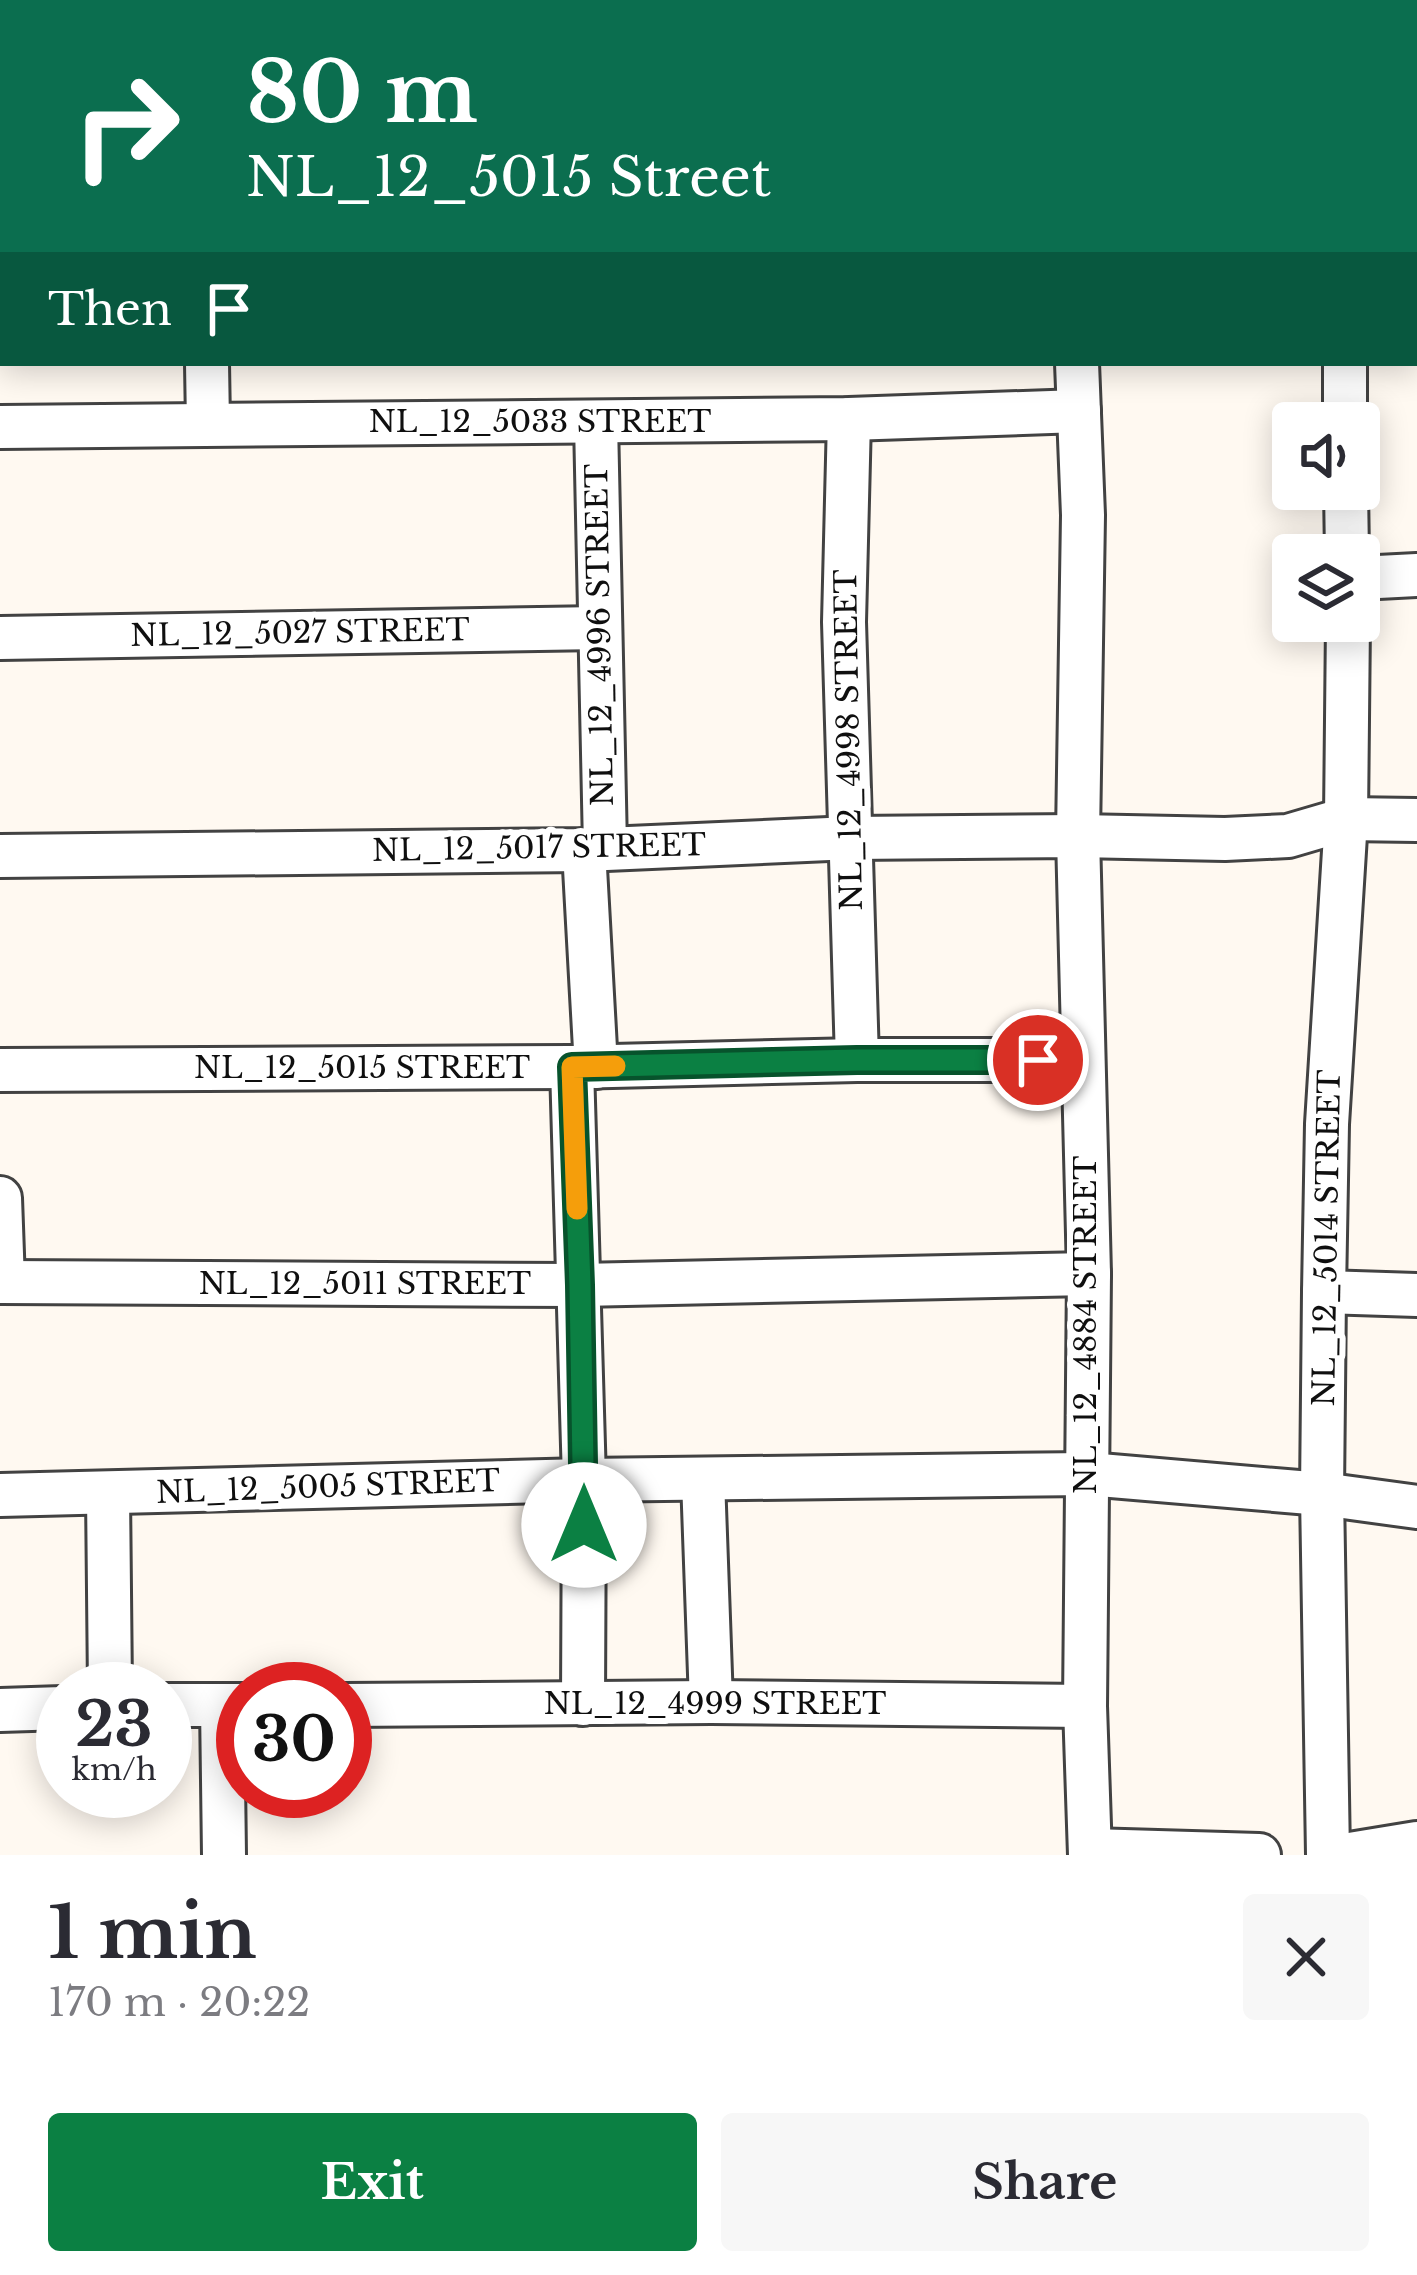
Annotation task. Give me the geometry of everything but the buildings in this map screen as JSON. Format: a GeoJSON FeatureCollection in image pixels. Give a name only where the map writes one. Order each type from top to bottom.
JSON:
{"type":"FeatureCollection","features":[{"type":"Feature","properties":{"kind":"street"},"geometry":{"type":"LineString","coordinates":[[207,366],[208,424]]}},
{"type":"Feature","properties":{"kind":"street","name":"NL_12_4884 STREET"},"geometry":{"type":"LineString","coordinates":[[1077,366],[1083,515],[1078,836],[1089,1274],[1085,1706],[1090,1852]]}},
{"type":"Feature","properties":{"kind":"street"},"geometry":{"type":"LineString","coordinates":[[1345,366],[1346,402]]}},
{"type":"Feature","properties":{"kind":"street","name":"NL_12_5033 STREET"},"geometry":{"type":"LineString","coordinates":[[0,428],[849,419],[1079,411]]}},
{"type":"Feature","properties":{"kind":"street","name":"NL_12_4998 STREET"},"geometry":{"type":"LineString","coordinates":[[849,419],[844,622],[857,1060]]}},
{"type":"Feature","properties":{"kind":"street","name":"NL_12_4996 STREET"},"geometry":{"type":"LineString","coordinates":[[584,1704],[580,1285],[600,628],[596,422]]}},
{"type":"Feature","properties":{"kind":"street"},"geometry":{"type":"LineString","coordinates":[[1380,577],[1417,575]]}},
{"type":"Feature","properties":{"kind":"street","name":"NL_12_5027 STREET"},"geometry":{"type":"LineString","coordinates":[[0,638],[600,628]]}},
{"type":"Feature","properties":{"kind":"street","name":"NL_12_5014 STREET"},"geometry":{"type":"LineString","coordinates":[[1328,1855],[1324,1292],[1327,1124],[1346,819],[1348,642]]}},
{"type":"Feature","properties":{"kind":"street","name":"NL_12_5017 STREET"},"geometry":{"type":"LineString","coordinates":[[0,856],[594,849],[851,838],[1225,839],[1288,836],[1346,819],[1417,820]]}},
{"type":"Feature","properties":{"kind":"street","name":"NL_12_5015 STREET"},"geometry":{"type":"LineString","coordinates":[[0,1070],[1083,1060]]}},
{"type":"Feature","properties":{"kind":"street"},"geometry":{"type":"LineString","coordinates":[[0,1198],[1,1282]]}},
{"type":"Feature","properties":{"kind":"street","name":"NL_12_5011 STREET"},"geometry":{"type":"LineString","coordinates":[[1,1282],[580,1285],[1089,1274]]}},
{"type":"Feature","properties":{"kind":"street"},"geometry":{"type":"LineString","coordinates":[[1324,1292],[1417,1295]]}},
{"type":"Feature","properties":{"kind":"street","name":"NL_12_5005 STREET"},"geometry":{"type":"LineString","coordinates":[[0,1495],[584,1480],[1088,1474],[1417,1507]]}},
{"type":"Feature","properties":{"kind":"street"},"geometry":{"type":"LineString","coordinates":[[703,1479],[711,1702]]}},
{"type":"Feature","properties":{"kind":"street"},"geometry":{"type":"LineString","coordinates":[[108,1493],[110,1662]]}},
{"type":"Feature","properties":{"kind":"street","name":"NL_12_4999 STREET"},"geometry":{"type":"LineString","coordinates":[[372,1705],[1085,1706]]}},
{"type":"Feature","properties":{"kind":"street"},"geometry":{"type":"LineString","coordinates":[[0,1710],[36,1709]]}},
{"type":"Feature","properties":{"kind":"street"},"geometry":{"type":"LineString","coordinates":[[224,1855],[226,1818]]}},
{"type":"Feature","properties":{"kind":"street"},"geometry":{"type":"LineString","coordinates":[[1344,1855],[1417,1843]]}},
{"type":"Feature","properties":{"kind":"street"},"geometry":{"type":"LineString","coordinates":[[1090,1852],[1258,1855]]}},
{"type":"Feature","properties":{"kind":"slow traffic"},"geometry":{"type":"LineString","coordinates":[[577,1209],[572,1067],[615,1066]]}},
{"type":"Feature","properties":{"kind":"route"},"geometry":{"type":"LineString","coordinates":[[584,1525],[572,1067],[1038,1060]]}}]}
